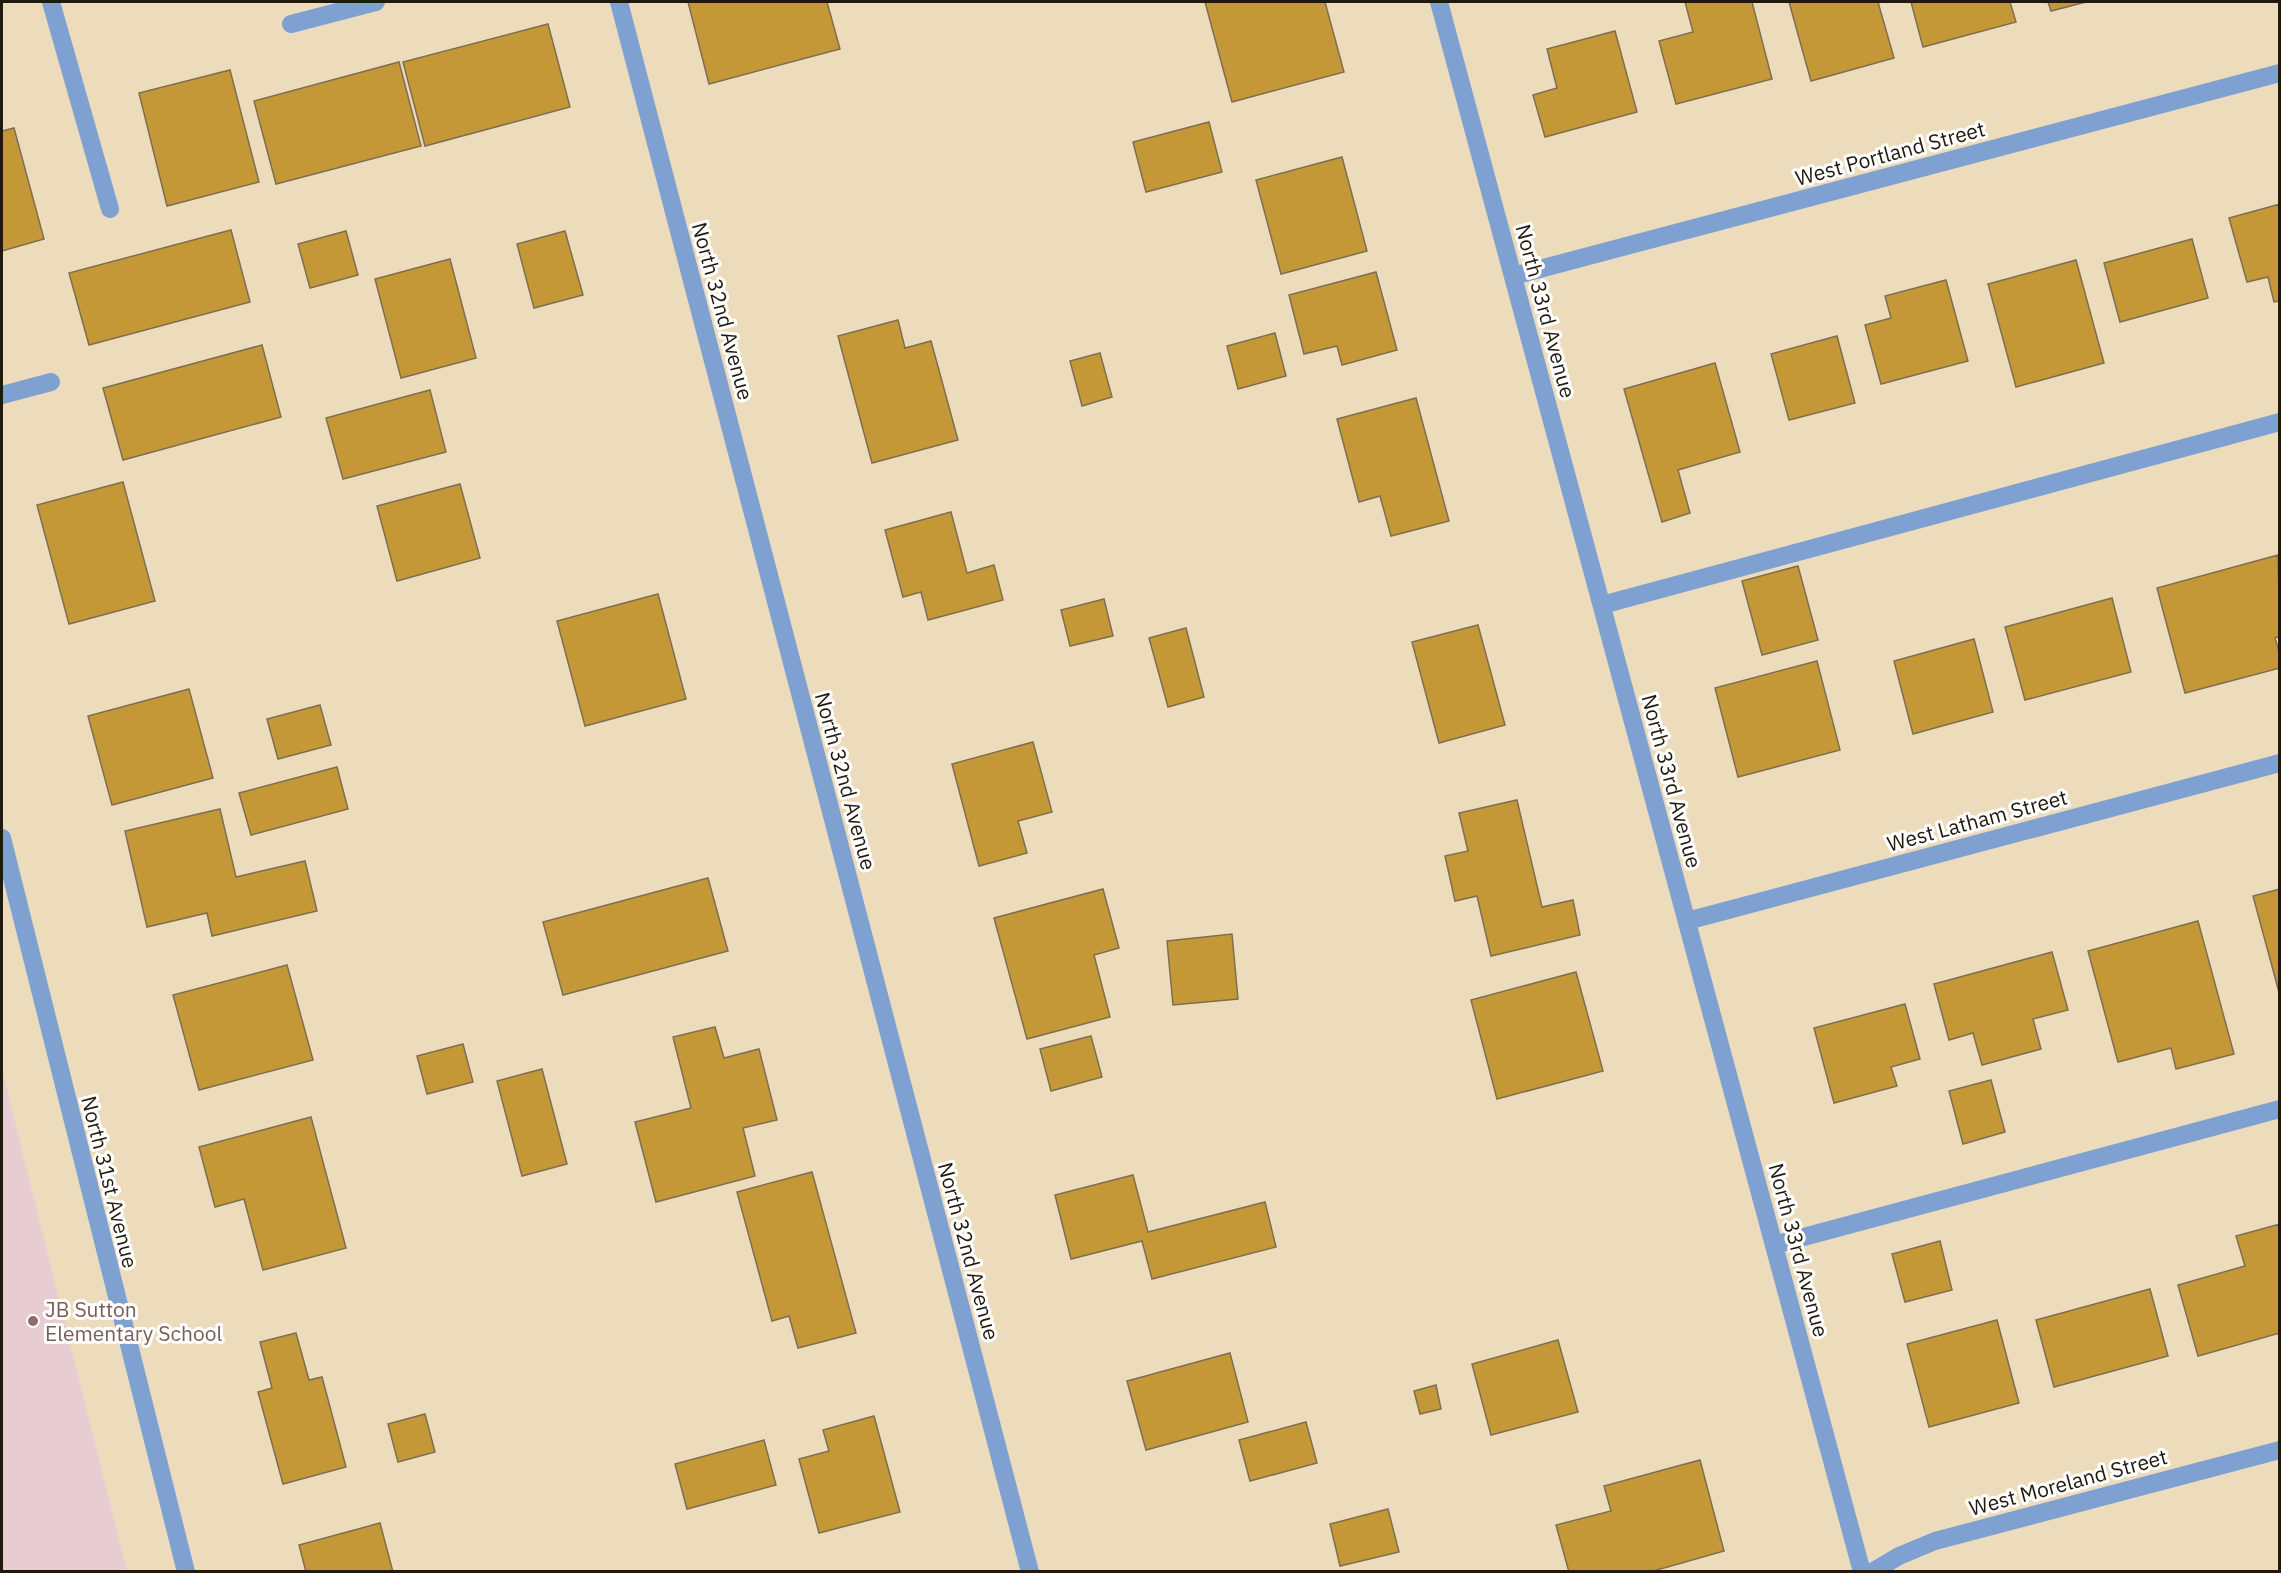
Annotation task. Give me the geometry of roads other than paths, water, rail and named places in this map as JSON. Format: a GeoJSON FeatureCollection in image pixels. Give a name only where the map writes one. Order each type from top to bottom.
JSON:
{"type":"FeatureCollection","features":[{"type":"Feature","properties":{"kind":"street"},"geometry":{"type":"LineString","coordinates":[[51,2],[110,208]]}},
{"type":"Feature","properties":{"kind":"street"},"geometry":{"type":"LineString","coordinates":[[291,24],[376,2]]}},
{"type":"Feature","properties":{"kind":"street","name":"North 32nd Avenue"},"geometry":{"type":"LineString","coordinates":[[619,2],[1030,1572]]}},
{"type":"Feature","properties":{"kind":"street","name":"North 33rd Avenue"},"geometry":{"type":"LineString","coordinates":[[1439,2],[1863,1572]]}},
{"type":"Feature","properties":{"kind":"street","name":"West Portland Street"},"geometry":{"type":"LineString","coordinates":[[1513,276],[2280,73]]}},
{"type":"Feature","properties":{"kind":"street"},"geometry":{"type":"LineString","coordinates":[[2,395],[51,382]]}},
{"type":"Feature","properties":{"kind":"street"},"geometry":{"type":"LineString","coordinates":[[1602,605],[2280,422]]}},
{"type":"Feature","properties":{"kind":"street","name":"West Latham Street"},"geometry":{"type":"LineString","coordinates":[[1687,921],[2280,763]]}},
{"type":"Feature","properties":{"kind":"street","name":"North 31st Avenue"},"geometry":{"type":"LineString","coordinates":[[2,838],[186,1572]]}},
{"type":"Feature","properties":{"kind":"street"},"geometry":{"type":"LineString","coordinates":[[1774,1245],[2280,1109]]}},
{"type":"Feature","properties":{"kind":"street","name":"West Moreland Street"},"geometry":{"type":"LineString","coordinates":[[1872,1572],[1899,1556],[1935,1541],[2280,1450]]}},
{"type":"Feature","properties":{"kind":"place","name":"JB Sutton Elementary School"},"geometry":{"type":"Point","coordinates":[33,1321]}}]}
